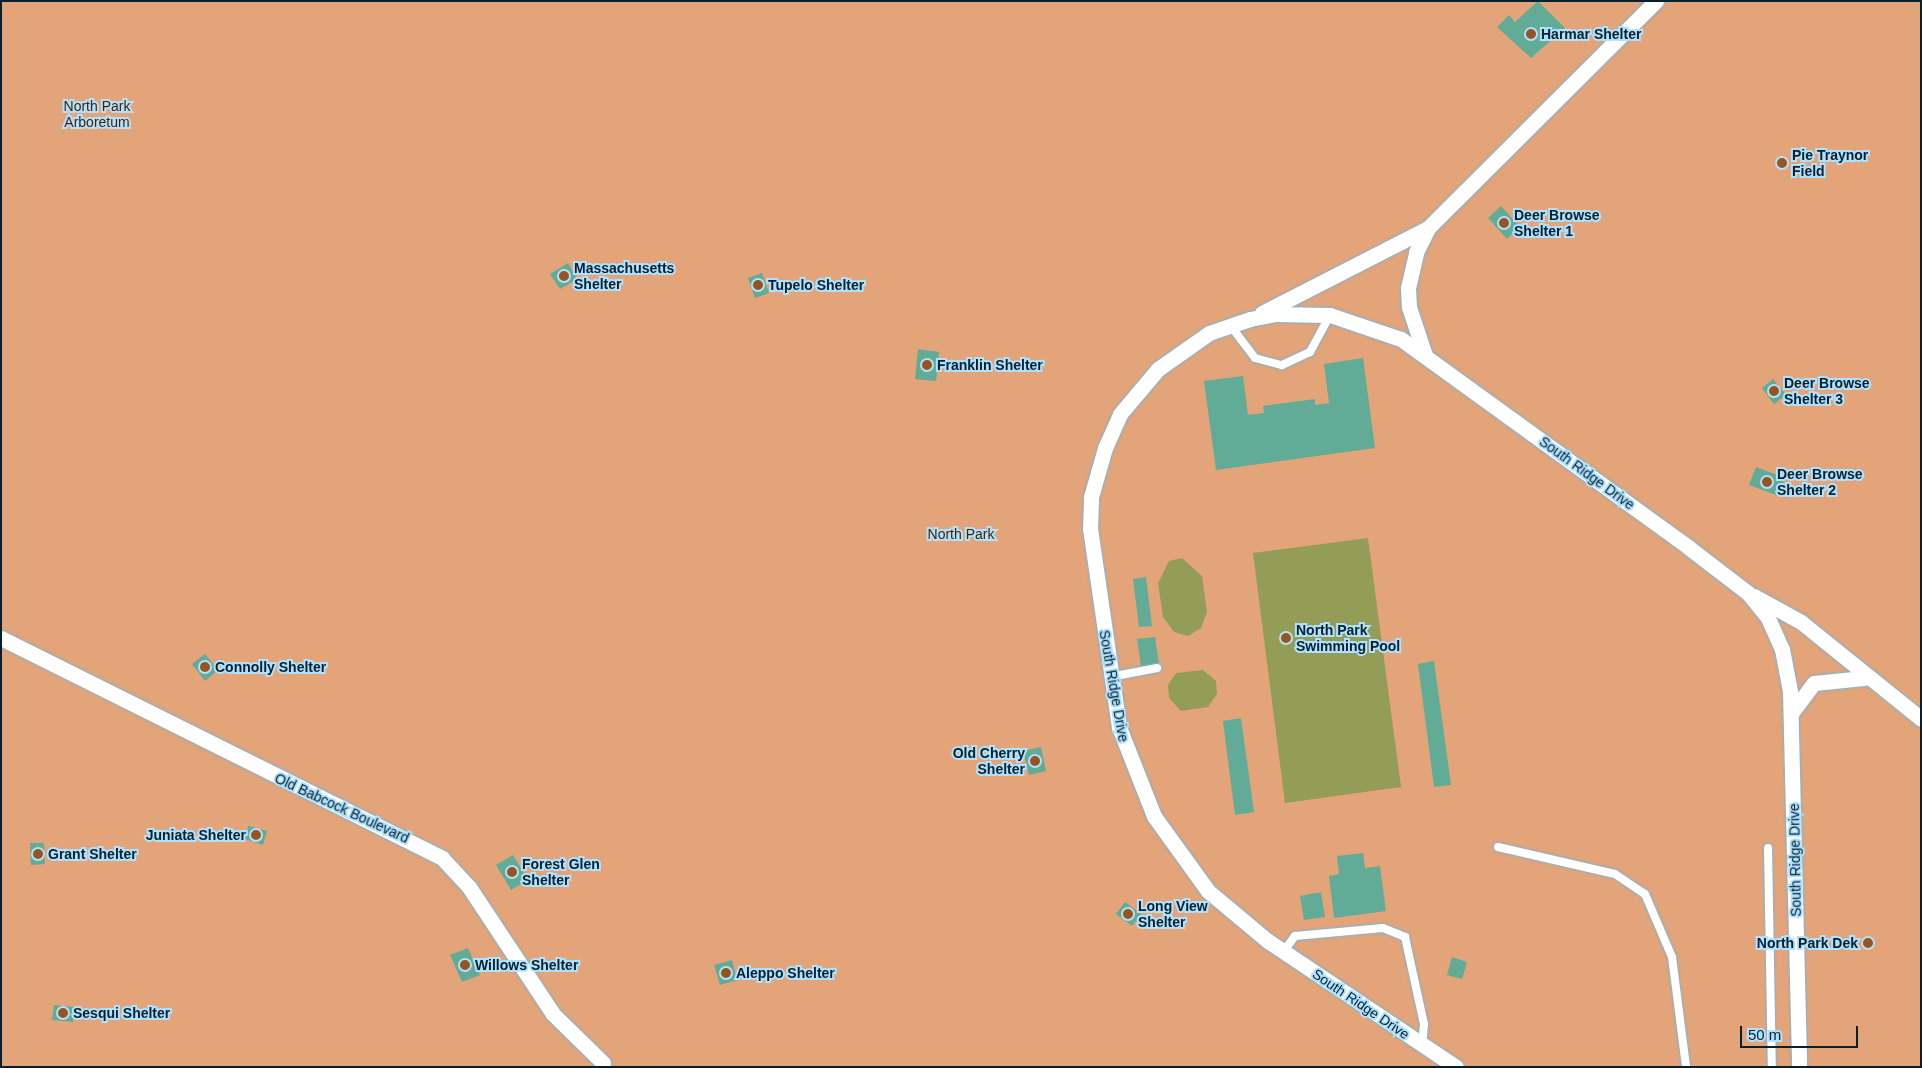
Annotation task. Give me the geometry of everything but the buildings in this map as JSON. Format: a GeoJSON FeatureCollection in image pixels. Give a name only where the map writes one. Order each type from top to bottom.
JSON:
{"type":"FeatureCollection","features":[{"type":"Feature","properties":{"kind":"street","name":"South Ridge Drive"},"geometry":{"type":"LineString","coordinates":[[1456,1067],[1283,952],[1213,896],[1170,845],[1127,755],[1110,676],[1090,529],[1091,497],[1105,448],[1120,414],[1158,370],[1209,334],[1250,319],[1428,228],[1656,1]]}},
{"type":"Feature","properties":{"kind":"street","name":"South Ridge Drive"},"geometry":{"type":"LineString","coordinates":[[1425,355],[1409,307],[1408,288],[1416,252],[1428,228]]}},
{"type":"Feature","properties":{"kind":"street","name":"South Ridge Drive"},"geometry":{"type":"LineString","coordinates":[[1250,319],[1275,314],[1330,315],[1380,329],[1425,355],[1748,593],[1801,622],[1850,659],[1864,678],[1921,719]]}},
{"type":"Feature","properties":{"kind":"street","name":"South Ridge Drive"},"geometry":{"type":"LineString","coordinates":[[1748,593],[1768,618],[1782,649],[1791,713],[1799,1067]]}},
{"type":"Feature","properties":{"kind":"street","name":"Old Babcock Boulevard"},"geometry":{"type":"LineString","coordinates":[[1,638],[442,858],[469,887],[553,1014],[605,1065]]}},
{"type":"Feature","properties":{"kind":"street"},"geometry":{"type":"LineString","coordinates":[[1791,713],[1798,698],[1814,683],[1864,678]]}},
{"type":"Feature","properties":{"kind":"lane"},"geometry":{"type":"LineString","coordinates":[[1230,326],[1255,358],[1282,365],[1310,352],[1330,315]]}},
{"type":"Feature","properties":{"kind":"lane"},"geometry":{"type":"LineString","coordinates":[[1110,676],[1157,668]]}},
{"type":"Feature","properties":{"kind":"lane"},"geometry":{"type":"LineString","coordinates":[[1498,847],[1615,874],[1645,894],[1672,957],[1686,1067]]}},
{"type":"Feature","properties":{"kind":"lane"},"geometry":{"type":"LineString","coordinates":[[1768,848],[1772,1067]]}},
{"type":"Feature","properties":{"kind":"lane"},"geometry":{"type":"LineString","coordinates":[[1283,952],[1296,936],[1383,928],[1405,937],[1424,1024],[1422,1046]]}},
{"type":"Feature","properties":{"kind":"green space","name":"North Park"},"geometry":{"type":"Polygon","coordinates":[[[1,1],[1921,1],[1921,1067],[1,1067],[1,1]]]}},
{"type":"Feature","properties":{"kind":"shaded area"},"geometry":{"type":"Polygon","coordinates":[[[1368,538],[1401,787],[1285,803],[1253,553],[1368,538]]]}},
{"type":"Feature","properties":{"kind":"shaded area"},"geometry":{"type":"Polygon","coordinates":[[[1182,558],[1202,576],[1207,612],[1201,628],[1188,636],[1174,632],[1163,617],[1158,583],[1169,561],[1182,558]]]}},
{"type":"Feature","properties":{"kind":"shaded area"},"geometry":{"type":"Polygon","coordinates":[[[1203,670],[1216,681],[1217,694],[1208,707],[1181,711],[1169,698],[1168,685],[1176,673],[1203,670]]]}},
{"type":"Feature","properties":{"kind":"place","name":"Harmar Shelter"},"geometry":{"type":"Point","coordinates":[1531,34]}},
{"type":"Feature","properties":{"kind":"place","name":"Pie Traynor Field"},"geometry":{"type":"Point","coordinates":[1782,163]}},
{"type":"Feature","properties":{"kind":"place","name":"Deer Browse Shelter 1"},"geometry":{"type":"Point","coordinates":[1504,223]}},
{"type":"Feature","properties":{"kind":"place","name":"Massachusetts Shelter"},"geometry":{"type":"Point","coordinates":[564,276]}},
{"type":"Feature","properties":{"kind":"place","name":"Tupelo Shelter"},"geometry":{"type":"Point","coordinates":[758,285]}},
{"type":"Feature","properties":{"kind":"place","name":"Franklin Shelter"},"geometry":{"type":"Point","coordinates":[927,365]}},
{"type":"Feature","properties":{"kind":"place","name":"Deer Browse Shelter 3"},"geometry":{"type":"Point","coordinates":[1774,391]}},
{"type":"Feature","properties":{"kind":"place","name":"Deer Browse Shelter 2"},"geometry":{"type":"Point","coordinates":[1767,482]}},
{"type":"Feature","properties":{"kind":"place","name":"North Park Swimming Pool"},"geometry":{"type":"Point","coordinates":[1286,638]}},
{"type":"Feature","properties":{"kind":"place","name":"Connolly Shelter"},"geometry":{"type":"Point","coordinates":[205,667]}},
{"type":"Feature","properties":{"kind":"place","name":"Old Cherry Shelter"},"geometry":{"type":"Point","coordinates":[1035,761]}},
{"type":"Feature","properties":{"kind":"place","name":"Juniata Shelter"},"geometry":{"type":"Point","coordinates":[256,835]}},
{"type":"Feature","properties":{"kind":"place","name":"Grant Shelter"},"geometry":{"type":"Point","coordinates":[38,854]}},
{"type":"Feature","properties":{"kind":"place","name":"Forest Glen Shelter"},"geometry":{"type":"Point","coordinates":[512,872]}},
{"type":"Feature","properties":{"kind":"place","name":"Long View Shelter"},"geometry":{"type":"Point","coordinates":[1128,914]}},
{"type":"Feature","properties":{"kind":"place","name":"North Park Dek"},"geometry":{"type":"Point","coordinates":[1868,943]}},
{"type":"Feature","properties":{"kind":"place","name":"Willows Shelter"},"geometry":{"type":"Point","coordinates":[465,965]}},
{"type":"Feature","properties":{"kind":"place","name":"Aleppo Shelter"},"geometry":{"type":"Point","coordinates":[726,973]}},
{"type":"Feature","properties":{"kind":"place","name":"Sesqui Shelter"},"geometry":{"type":"Point","coordinates":[63,1013]}},
{"type":"Feature","properties":{"kind":"park label","name":"North Park Arboretum"},"geometry":{"type":"Point","coordinates":[97,114]}}]}
